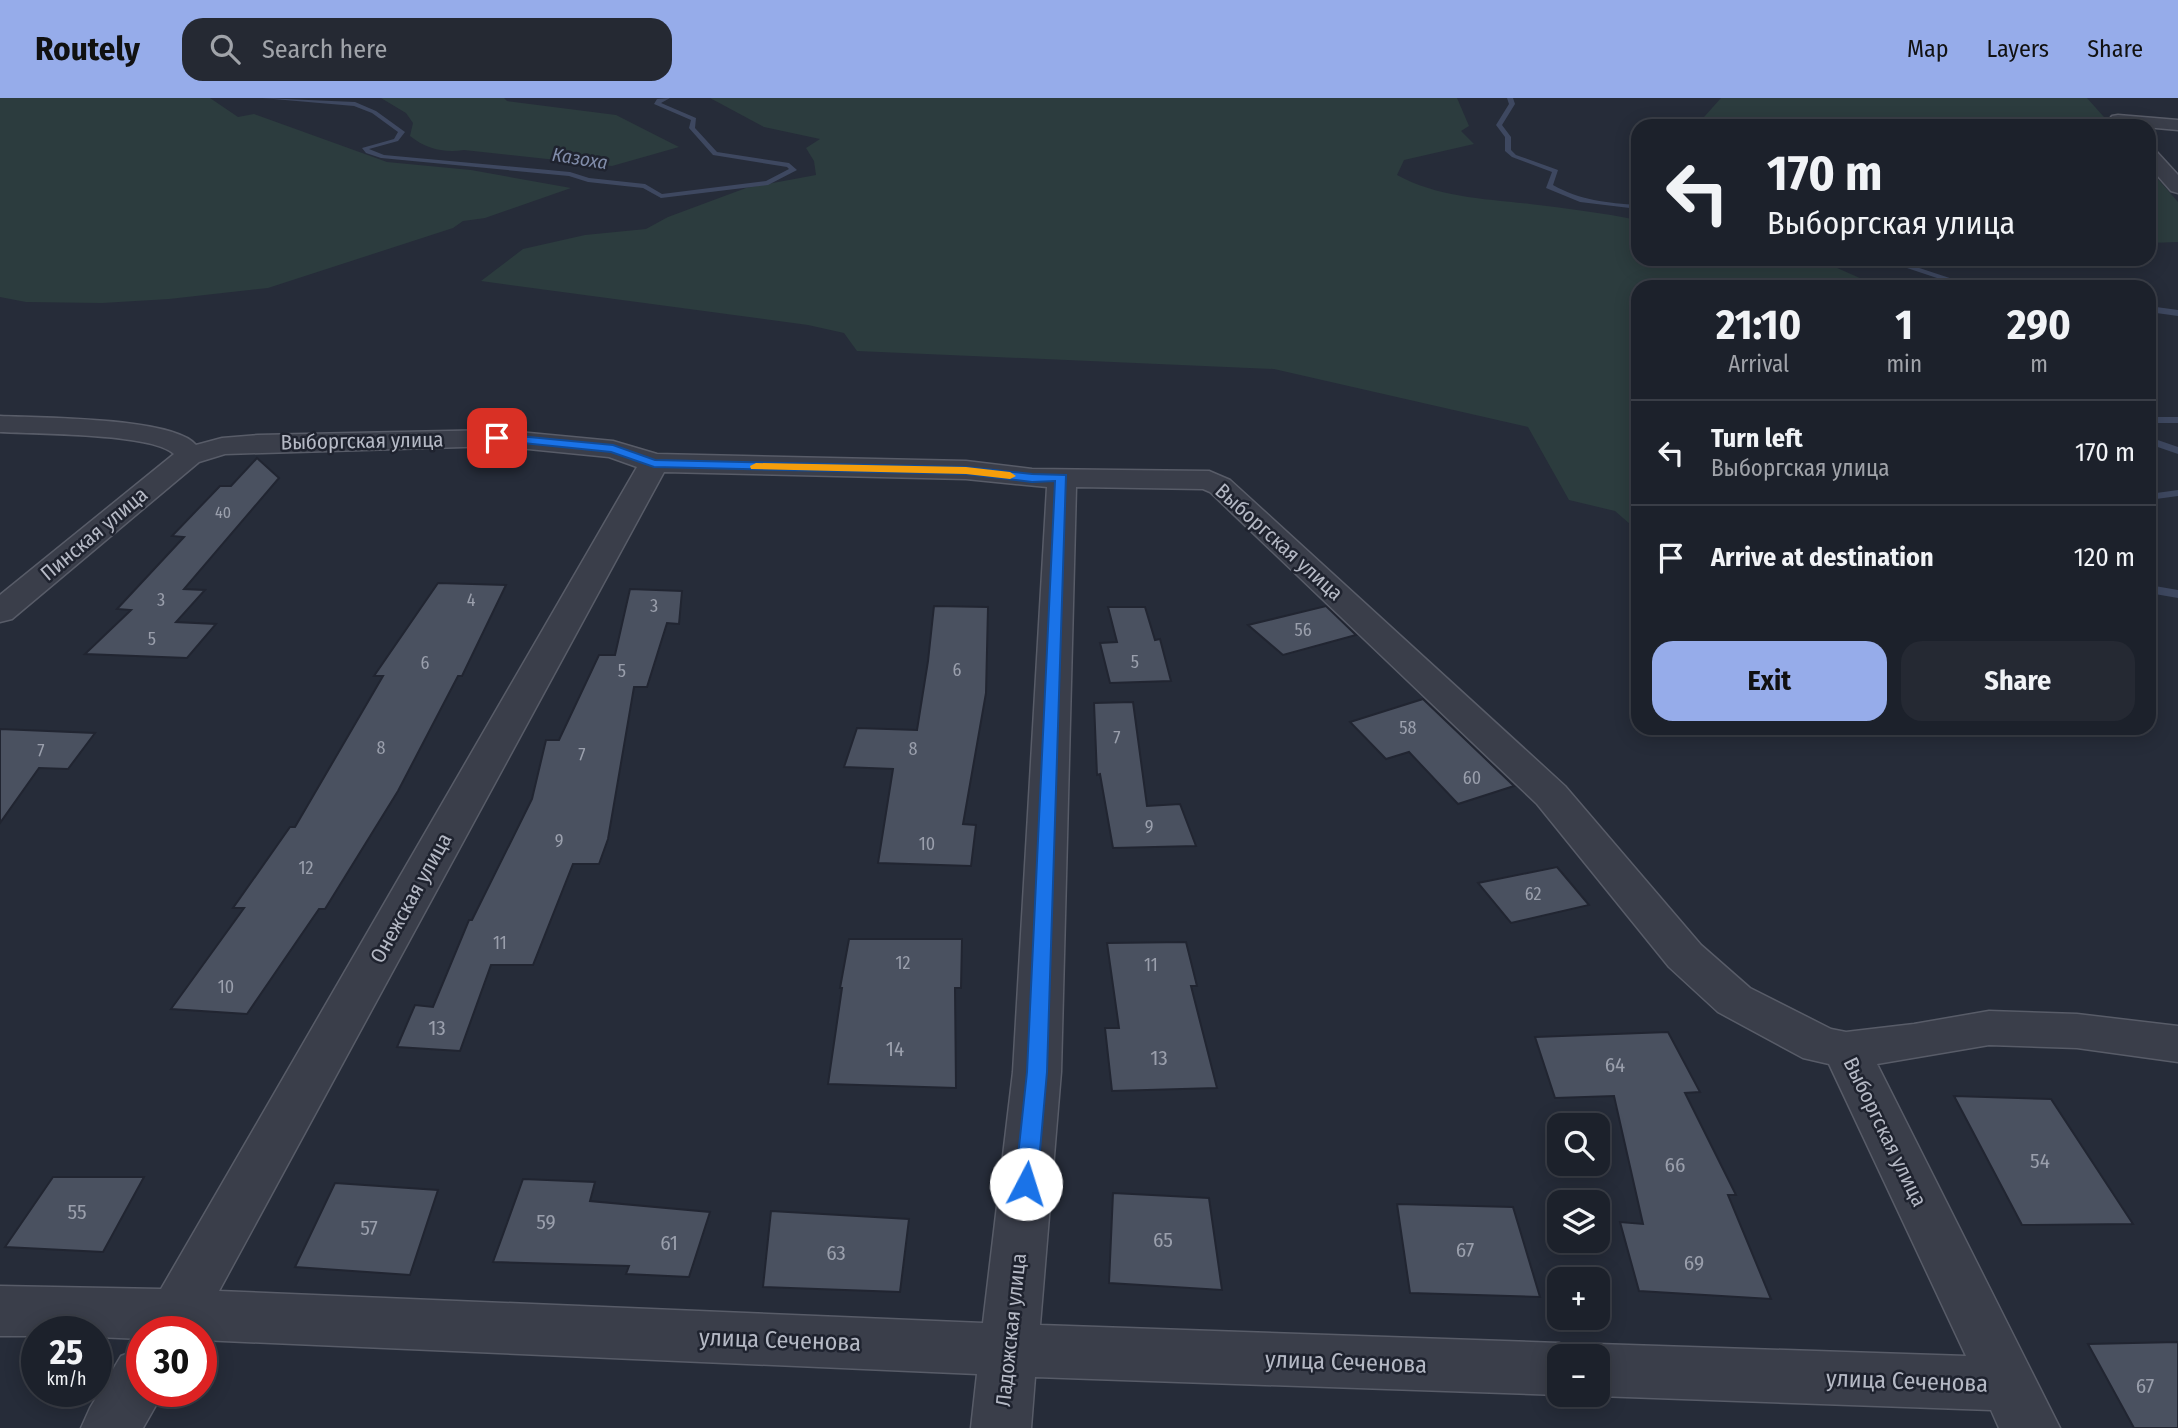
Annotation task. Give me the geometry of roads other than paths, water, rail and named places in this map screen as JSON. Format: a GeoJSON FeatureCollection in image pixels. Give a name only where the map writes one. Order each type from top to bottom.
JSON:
{"type":"FeatureCollection","features":[{"type":"Feature","properties":{"kind":"street"},"geometry":{"type":"LineString","coordinates":[[2105,105],[2117,119]]}},
{"type":"Feature","properties":{"kind":"street"},"geometry":{"type":"LineString","coordinates":[[2156,124],[2178,125]]}},
{"type":"Feature","properties":{"kind":"street"},"geometry":{"type":"LineString","coordinates":[[2156,163],[2178,187]]}},
{"type":"Feature","properties":{"kind":"street"},"geometry":{"type":"LineString","coordinates":[[0,424],[144,435],[178,443],[189,456]]}},
{"type":"Feature","properties":{"kind":"street","name":"Выборгская улица"},"geometry":{"type":"LineString","coordinates":[[189,456],[222,446],[258,443],[497,438],[613,449],[654,463],[966,470],[1032,478],[1209,480],[1220,486],[1551,795],[1685,956],[1734,1000],[1820,1045],[1846,1050],[2018,1406]]}},
{"type":"Feature","properties":{"kind":"street","name":"Пинская улица"},"geometry":{"type":"LineString","coordinates":[[0,612],[189,456]]}},
{"type":"Feature","properties":{"kind":"street","name":"Онежская улица"},"geometry":{"type":"LineString","coordinates":[[176,1316],[654,463]]}},
{"type":"Feature","properties":{"kind":"street","name":"Ладожская улица"},"geometry":{"type":"LineString","coordinates":[[1001,1428],[1037,1072],[1062,477]]}},
{"type":"Feature","properties":{"kind":"street"},"geometry":{"type":"LineString","coordinates":[[1846,1050],[1914,1042],[1989,1028],[2077,1031],[2178,1044]]}},
{"type":"Feature","properties":{"kind":"street","name":"улица Сеченова"},"geometry":{"type":"LineString","coordinates":[[0,1311],[126,1320]]}},
{"type":"Feature","properties":{"kind":"street","name":"улица Сеченова"},"geometry":{"type":"LineString","coordinates":[[217,1324],[1547,1369]]}},
{"type":"Feature","properties":{"kind":"street","name":"улица Сеченова"},"geometry":{"type":"LineString","coordinates":[[1610,1371],[2018,1406]]}},
{"type":"Feature","properties":{"kind":"street"},"geometry":{"type":"LineString","coordinates":[[111,1428],[126,1403]]}},
{"type":"Feature","properties":{"kind":"waterway","name":"Казоха"},"geometry":{"type":"LineString","coordinates":[[265,98],[355,104],[374,112],[402,132],[396,140],[365,148],[368,152],[383,157],[570,174],[588,180],[645,186],[661,196],[768,183],[793,170],[789,165],[715,154],[692,128],[694,119],[657,104],[659,100],[667,98]]}},
{"type":"Feature","properties":{"kind":"waterway","name":"Казоха"},"geometry":{"type":"LineString","coordinates":[[1510,98],[1512,104],[1499,125],[1508,137],[1508,151],[1514,156],[1556,171],[1549,186],[1569,196],[1604,204],[1631,206]]}},
{"type":"Feature","properties":{"kind":"waterway","name":"Казоха"},"geometry":{"type":"LineString","coordinates":[[1906,266],[1951,280]]}},
{"type":"Feature","properties":{"kind":"waterway","name":"Казоха"},"geometry":{"type":"LineString","coordinates":[[2156,310],[2178,313]]}},
{"type":"Feature","properties":{"kind":"waterway","name":"Казоха"},"geometry":{"type":"LineString","coordinates":[[2156,420],[2178,420]]}},
{"type":"Feature","properties":{"kind":"waterway","name":"Казоха"},"geometry":{"type":"LineString","coordinates":[[2156,443],[2178,451]]}},
{"type":"Feature","properties":{"kind":"waterway","name":"Казоха"},"geometry":{"type":"LineString","coordinates":[[2156,496],[2178,493]]}},
{"type":"Feature","properties":{"kind":"waterway","name":"Казоха"},"geometry":{"type":"LineString","coordinates":[[2156,590],[2178,594]]}}]}
